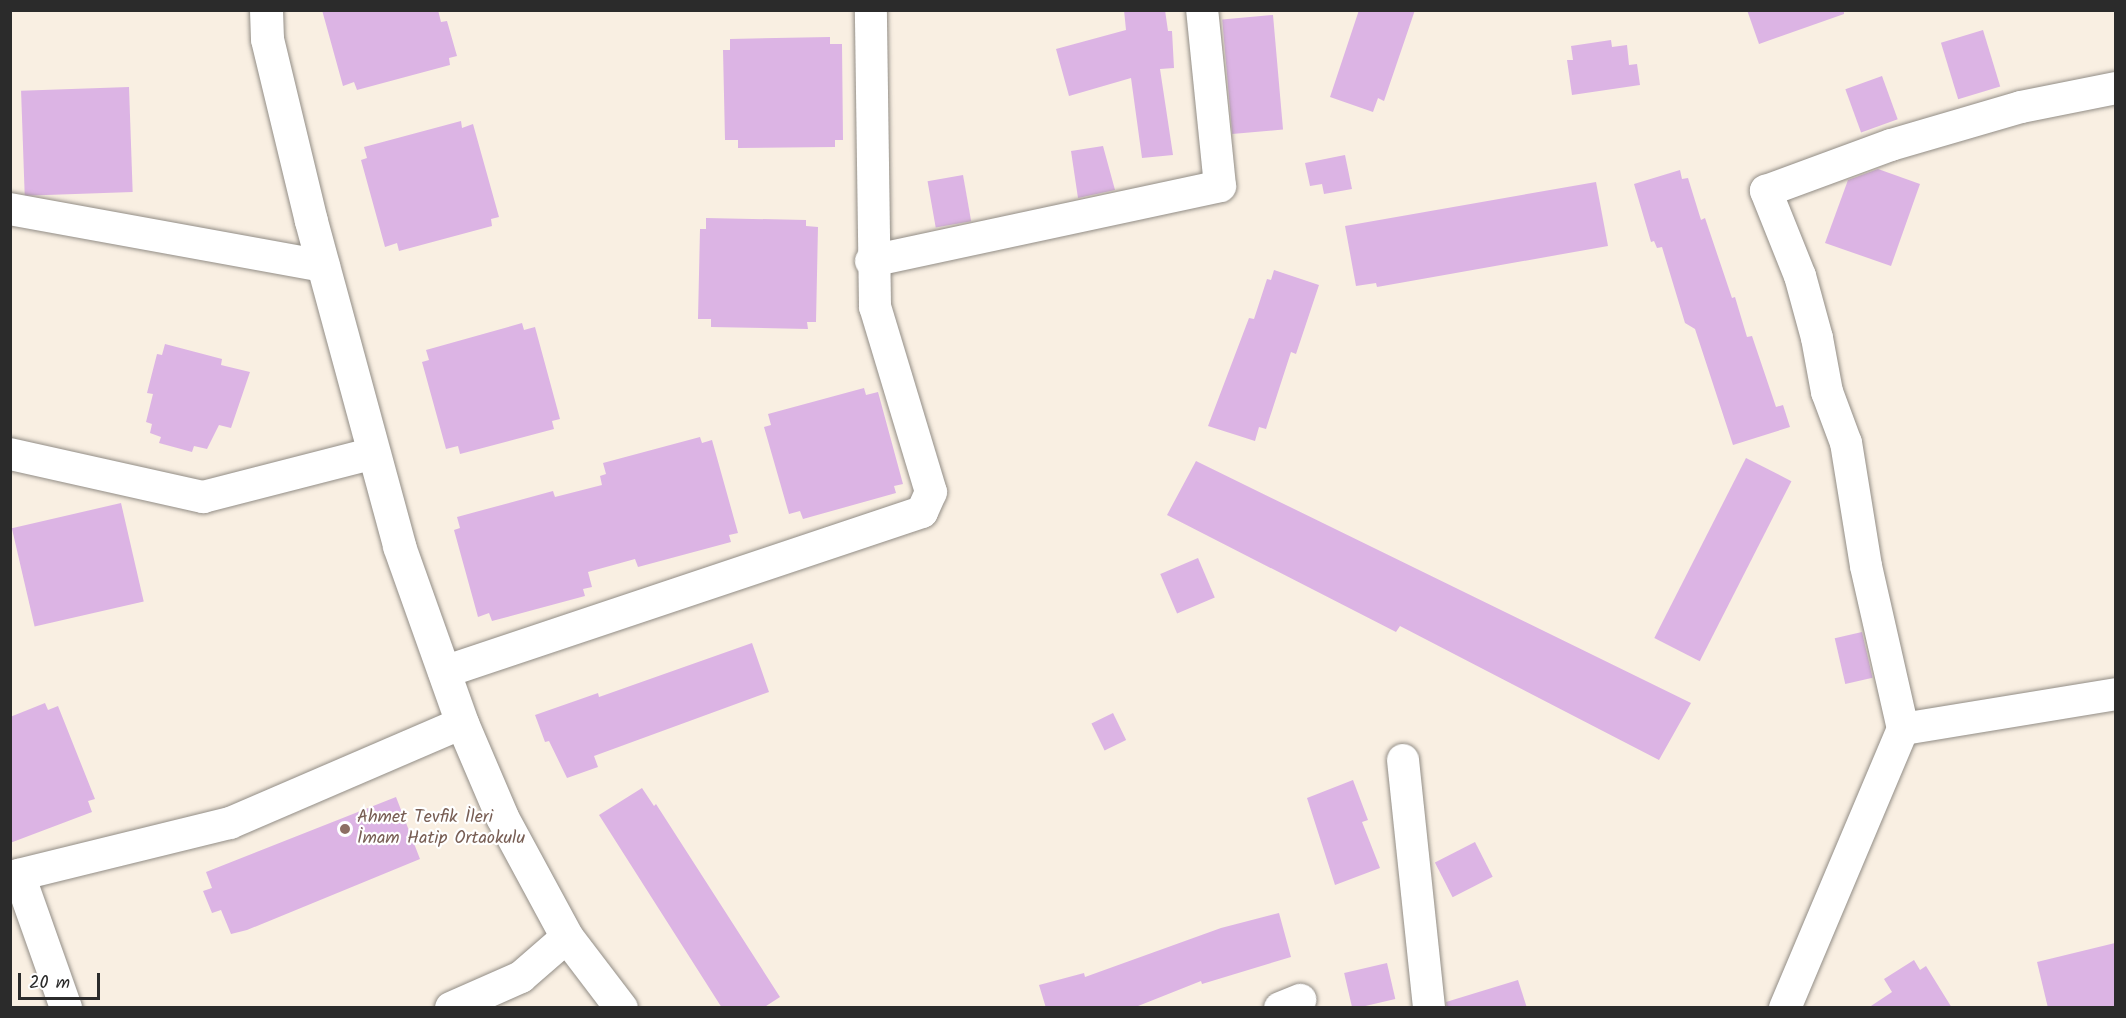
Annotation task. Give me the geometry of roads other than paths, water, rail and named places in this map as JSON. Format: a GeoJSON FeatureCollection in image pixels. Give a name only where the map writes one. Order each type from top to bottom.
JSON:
{"type":"FeatureCollection","features":[{"type":"Feature","properties":{"kind":"street"},"geometry":{"type":"LineString","coordinates":[[266,10],[267,39],[324,266],[399,546],[462,723],[502,817],[567,937],[621,1008]]}},
{"type":"Feature","properties":{"kind":"street"},"geometry":{"type":"LineString","coordinates":[[444,672],[922,512],[931,492],[875,307],[871,261],[871,10]]}},
{"type":"Feature","properties":{"kind":"street"},"geometry":{"type":"LineString","coordinates":[[871,261],[1220,186],[1202,10]]}},
{"type":"Feature","properties":{"kind":"street"},"geometry":{"type":"LineString","coordinates":[[1785,1008],[1903,729],[1866,566],[1846,443],[1827,392],[1817,338],[1800,276],[1766,191],[1891,145],[2010,110],[2115,88]]}},
{"type":"Feature","properties":{"kind":"street"},"geometry":{"type":"LineString","coordinates":[[10,209],[324,266]]}},
{"type":"Feature","properties":{"kind":"street"},"geometry":{"type":"LineString","coordinates":[[10,454],[203,497],[374,453]]}},
{"type":"Feature","properties":{"kind":"street"},"geometry":{"type":"LineString","coordinates":[[1903,729],[2115,694]]}},
{"type":"Feature","properties":{"kind":"street"},"geometry":{"type":"LineString","coordinates":[[66,1008],[15,876],[230,823],[462,723]]}},
{"type":"Feature","properties":{"kind":"street"},"geometry":{"type":"LineString","coordinates":[[1403,760],[1429,1008]]}},
{"type":"Feature","properties":{"kind":"street"},"geometry":{"type":"LineString","coordinates":[[451,1008],[522,977],[567,937]]}},
{"type":"Feature","properties":{"kind":"place","name":"Ahmet Tevfik İleri İmam Hatip Ortaokulu"},"geometry":{"type":"Point","coordinates":[345,829]}}]}
